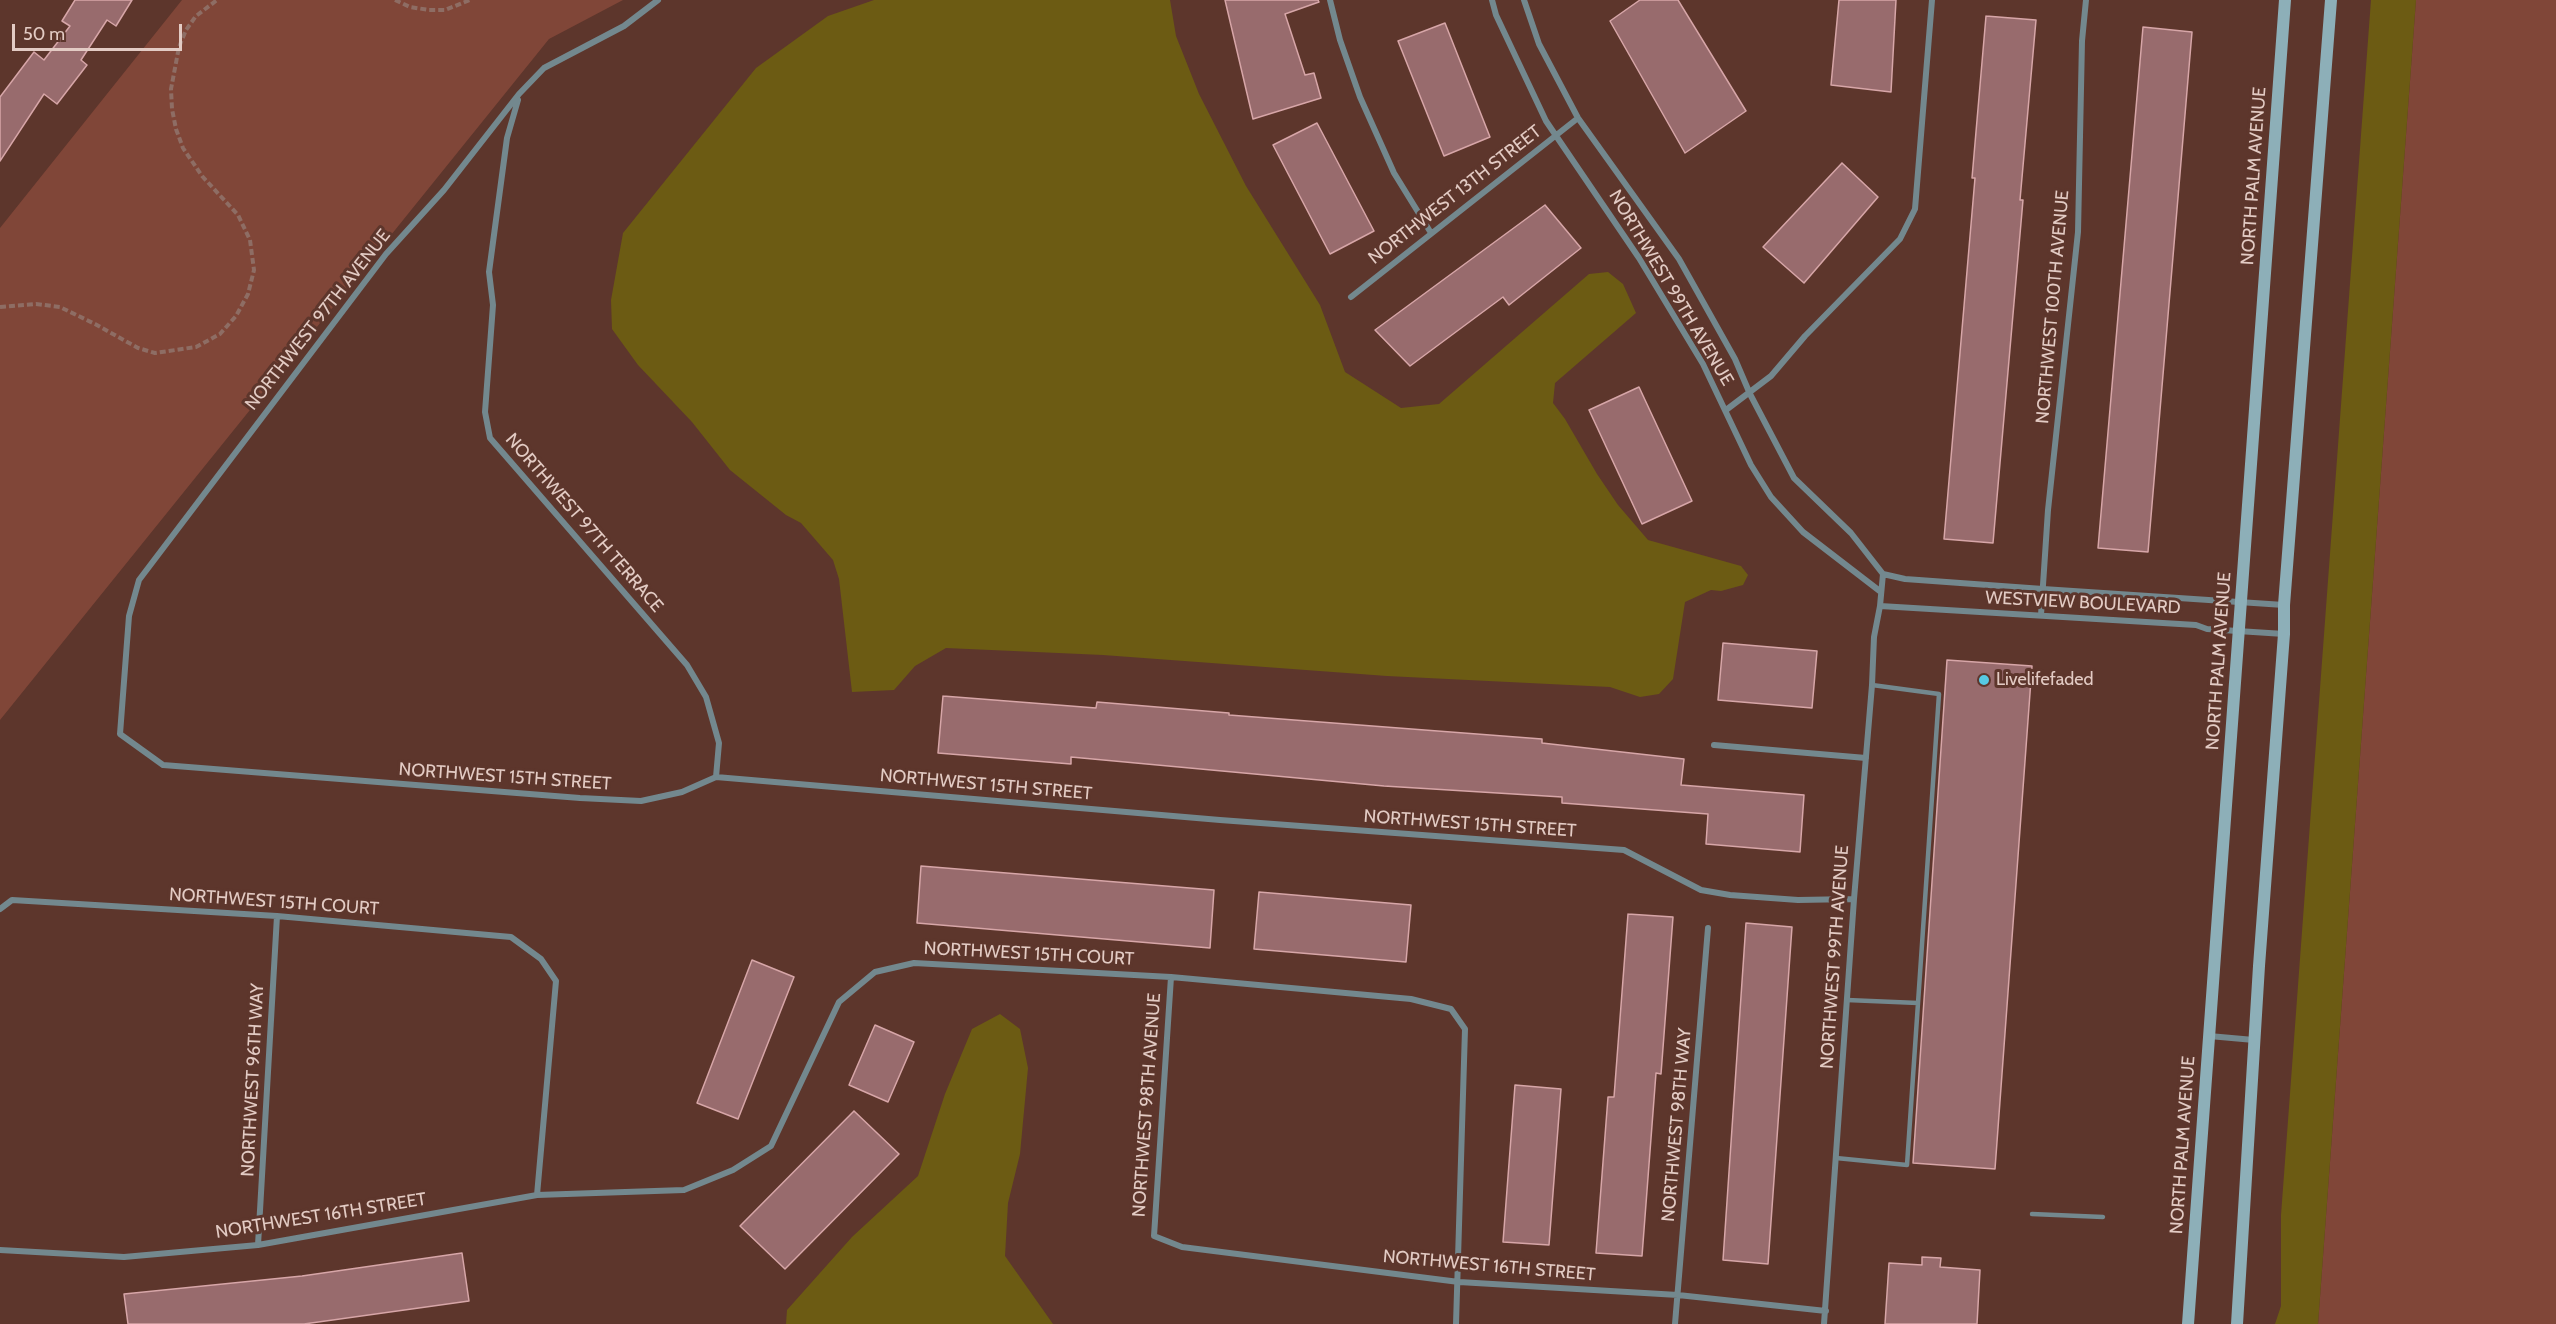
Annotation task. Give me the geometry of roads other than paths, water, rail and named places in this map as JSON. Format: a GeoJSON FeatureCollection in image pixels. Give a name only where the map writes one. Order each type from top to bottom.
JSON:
{"type":"FeatureCollection","features":[{"type":"Feature","properties":{"kind":"main road","name":"NORTH PALM AVENUE"},"geometry":{"type":"LineString","coordinates":[[2188,1324],[2285,0]]}},
{"type":"Feature","properties":{"kind":"main road"},"geometry":{"type":"LineString","coordinates":[[2237,1324],[2284,634],[2284,605],[2331,0]]}},
{"type":"Feature","properties":{"kind":"street","name":"NORTHWEST 97TH AVENUE"},"geometry":{"type":"LineString","coordinates":[[120,734],[129,616],[140,580],[387,254],[444,190],[519,94],[544,69],[624,26],[658,0]]}},
{"type":"Feature","properties":{"kind":"street"},"geometry":{"type":"LineString","coordinates":[[1330,0],[1340,40],[1360,97],[1394,173],[1431,233]]}},
{"type":"Feature","properties":{"kind":"street","name":"NORTHWEST 99TH AVENUE"},"geometry":{"type":"LineString","coordinates":[[1492,0],[1496,15],[1555,136],[1639,258],[1703,364],[1751,465],[1771,497],[1803,532],[1881,592]]}},
{"type":"Feature","properties":{"kind":"street","name":"NORTHWEST 99TH AVENUE"},"geometry":{"type":"LineString","coordinates":[[1524,0],[1539,44],[1578,118],[1679,259],[1735,359],[1750,394],[1794,478],[1851,533],[1882,574],[1880,606],[1874,637],[1824,1324]]}},
{"type":"Feature","properties":{"kind":"street"},"geometry":{"type":"LineString","coordinates":[[1726,410],[1771,376],[1805,336],[1900,239],[1915,209],[1932,0]]}},
{"type":"Feature","properties":{"kind":"street","name":"NORTHWEST 100TH AVENUE"},"geometry":{"type":"LineString","coordinates":[[2041,615],[2048,510],[2078,232],[2082,41],[2086,0]]}},
{"type":"Feature","properties":{"kind":"street","name":"NORTHWEST 97TH TERRACE"},"geometry":{"type":"LineString","coordinates":[[519,94],[507,138],[489,272],[493,305],[485,412],[490,438],[687,665],[706,697],[719,743],[716,777]]}},
{"type":"Feature","properties":{"kind":"street","name":"NORTHWEST 13TH STREET"},"geometry":{"type":"LineString","coordinates":[[1351,297],[1578,118]]}},
{"type":"Feature","properties":{"kind":"street","name":"WESTVIEW BOULEVARD"},"geometry":{"type":"LineString","coordinates":[[1882,574],[1905,579],[2284,605]]}},
{"type":"Feature","properties":{"kind":"street","name":"WESTVIEW BOULEVARD"},"geometry":{"type":"LineString","coordinates":[[1880,606],[2196,625],[2207,629],[2284,634]]}},
{"type":"Feature","properties":{"kind":"street","name":"NORTHWEST 15TH STREET"},"geometry":{"type":"LineString","coordinates":[[120,734],[163,765],[580,798],[641,801],[682,792],[716,777],[1220,820],[1624,850],[1701,890],[1730,895],[1798,900],[1854,899]]}},
{"type":"Feature","properties":{"kind":"street"},"geometry":{"type":"LineString","coordinates":[[1714,745],[1866,758]]}},
{"type":"Feature","properties":{"kind":"street","name":"NORTHWEST 15TH COURT"},"geometry":{"type":"LineString","coordinates":[[0,909],[12,900],[277,916],[512,937],[542,959],[556,981],[537,1195],[684,1190],[733,1170],[771,1146],[839,1002],[876,972],[914,963],[1171,977],[1411,999],[1451,1009],[1465,1029],[1459,1282]]}},
{"type":"Feature","properties":{"kind":"street","name":"NORTHWEST 96TH WAY"},"geometry":{"type":"LineString","coordinates":[[258,1245],[277,916]]}},
{"type":"Feature","properties":{"kind":"street","name":"NORTHWEST 98TH WAY"},"geometry":{"type":"LineString","coordinates":[[1675,1324],[1708,928]]}},
{"type":"Feature","properties":{"kind":"street","name":"NORTHWEST 98TH AVENUE"},"geometry":{"type":"LineString","coordinates":[[1154,1236],[1171,977]]}},
{"type":"Feature","properties":{"kind":"street"},"geometry":{"type":"LineString","coordinates":[[2210,1036],[2255,1040]]}},
{"type":"Feature","properties":{"kind":"street","name":"NORTHWEST 16TH STREET"},"geometry":{"type":"LineString","coordinates":[[0,1250],[124,1257],[258,1245],[537,1195]]}},
{"type":"Feature","properties":{"kind":"street","name":"NORTHWEST 16TH STREET"},"geometry":{"type":"LineString","coordinates":[[1154,1236],[1182,1248],[1459,1282],[1678,1296],[1826,1311]]}},
{"type":"Feature","properties":{"kind":"street"},"geometry":{"type":"LineString","coordinates":[[1456,1324],[1459,1282]]}},
{"type":"Feature","properties":{"kind":"lane"},"geometry":{"type":"LineString","coordinates":[[1836,1158],[1906,1165],[1939,694],[1872,685]]}},
{"type":"Feature","properties":{"kind":"lane"},"geometry":{"type":"LineString","coordinates":[[1847,1000],[1918,1003]]}},
{"type":"Feature","properties":{"kind":"lane"},"geometry":{"type":"LineString","coordinates":[[2032,1214],[2103,1217]]}},
{"type":"Feature","properties":{"kind":"place","name":"Livelifefaded"},"geometry":{"type":"Point","coordinates":[1984,680]}}]}
